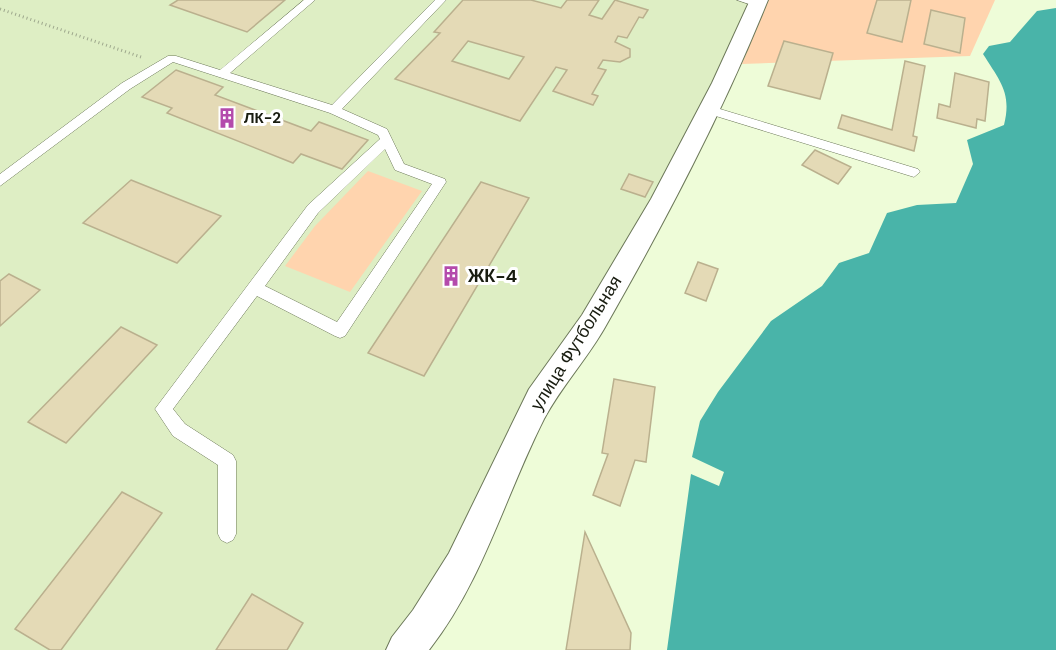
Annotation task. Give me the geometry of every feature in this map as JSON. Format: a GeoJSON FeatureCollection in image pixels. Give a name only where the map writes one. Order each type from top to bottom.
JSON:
{"type":"FeatureCollection","features":[{"type":"Feature","properties":{"kind":"street","name":"улица Футбольная"},"geometry":{"type":"LineString","coordinates":[[405,650],[420,633],[455,579],[534,408],[591,325],[710,110],[753,1]]}},
{"type":"Feature","properties":{"kind":"lane"},"geometry":{"type":"LineString","coordinates":[[222,74],[310,0]]}},
{"type":"Feature","properties":{"kind":"lane"},"geometry":{"type":"LineString","coordinates":[[334,110],[441,0]]}},
{"type":"Feature","properties":{"kind":"lane"},"geometry":{"type":"LineString","coordinates":[[0,182],[126,86],[172,58],[334,110],[383,132],[399,167],[440,182],[339,331],[255,288]]}},
{"type":"Feature","properties":{"kind":"lane"},"geometry":{"type":"LineString","coordinates":[[710,110],[914,171]]}},
{"type":"Feature","properties":{"kind":"lane"},"geometry":{"type":"LineString","coordinates":[[227,534],[227,461],[179,430],[163,409],[314,209],[387,140]]}},
{"type":"Feature","properties":{"kind":"path"},"geometry":{"type":"LineString","coordinates":[[0,9],[162,64]]}},
{"type":"Feature","properties":{"kind":"shaded area"},"geometry":{"type":"Polygon","coordinates":[[[0,0],[759,0],[591,325],[402,650],[0,650],[0,0]]]}},
{"type":"Feature","properties":{"kind":"shaded area"},"geometry":{"type":"Polygon","coordinates":[[[767,0],[995,0],[970,56],[742,64],[767,0]]]}},
{"type":"Feature","properties":{"kind":"shaded area"},"geometry":{"type":"Polygon","coordinates":[[[368,171],[422,191],[350,292],[285,266],[315,226],[368,171]]]}},
{"type":"Feature","properties":{"kind":"water"},"geometry":{"type":"Polygon","coordinates":[[[1056,8],[1056,650],[667,650],[691,474],[719,486],[724,472],[692,457],[700,421],[718,392],[771,321],[822,286],[839,263],[869,253],[887,213],[917,205],[956,203],[973,164],[967,140],[1004,125],[1006,114],[1003,88],[983,54],[989,46],[1010,42],[1037,11],[1056,8]]]}},
{"type":"Feature","properties":{"kind":"building"},"geometry":{"type":"Polygon","coordinates":[[[178,0],[285,0],[247,32],[170,5],[178,0]]]}},
{"type":"Feature","properties":{"kind":"building"},"geometry":{"type":"Polygon","coordinates":[[[463,0],[531,0],[561,8],[567,0],[599,0],[589,15],[602,19],[615,0],[648,10],[643,18],[639,17],[627,38],[618,36],[615,42],[630,49],[630,57],[620,62],[603,60],[598,68],[606,70],[592,94],[598,96],[593,105],[553,91],[567,70],[556,67],[520,121],[395,79],[440,33],[434,32],[463,0]],[[468,41],[452,61],[509,79],[524,57],[468,41]]]}},
{"type":"Feature","properties":{"kind":"building"},"geometry":{"type":"Polygon","coordinates":[[[877,0],[911,0],[902,42],[867,33],[877,0]]]}},
{"type":"Feature","properties":{"kind":"building"},"geometry":{"type":"Polygon","coordinates":[[[931,10],[965,18],[960,53],[924,44],[931,10]]]}},
{"type":"Feature","properties":{"kind":"building"},"geometry":{"type":"Polygon","coordinates":[[[784,41],[833,53],[820,99],[768,86],[784,41]]]}},
{"type":"Feature","properties":{"kind":"building"},"geometry":{"type":"Polygon","coordinates":[[[905,61],[925,66],[913,136],[917,137],[914,151],[838,128],[842,115],[892,130],[905,61]]]}},
{"type":"Feature","properties":{"kind":"building","name":"ЛК-2"},"geometry":{"type":"Polygon","coordinates":[[[176,70],[223,87],[215,95],[311,131],[319,122],[368,140],[342,169],[301,154],[293,163],[167,113],[172,108],[142,97],[176,70]]]}},
{"type":"Feature","properties":{"kind":"building"},"geometry":{"type":"Polygon","coordinates":[[[955,73],[989,82],[985,121],[977,119],[976,128],[937,118],[939,104],[950,107],[955,73]]]}},
{"type":"Feature","properties":{"kind":"building"},"geometry":{"type":"Polygon","coordinates":[[[815,150],[851,167],[838,184],[802,165],[815,150]]]}},
{"type":"Feature","properties":{"kind":"building"},"geometry":{"type":"Polygon","coordinates":[[[629,174],[653,182],[645,197],[621,189],[629,174]]]}},
{"type":"Feature","properties":{"kind":"building"},"geometry":{"type":"Polygon","coordinates":[[[131,180],[221,216],[177,263],[83,223],[131,180]]]}},
{"type":"Feature","properties":{"kind":"building","name":"ЖК-4"},"geometry":{"type":"Polygon","coordinates":[[[481,182],[529,198],[424,376],[368,353],[481,182]]]}},
{"type":"Feature","properties":{"kind":"building"},"geometry":{"type":"Polygon","coordinates":[[[698,262],[718,269],[706,301],[685,293],[698,262]]]}},
{"type":"Feature","properties":{"kind":"building"},"geometry":{"type":"Polygon","coordinates":[[[9,274],[40,290],[0,326],[0,281],[9,274]]]}},
{"type":"Feature","properties":{"kind":"building"},"geometry":{"type":"Polygon","coordinates":[[[121,327],[157,345],[66,443],[28,422],[121,327]]]}},
{"type":"Feature","properties":{"kind":"building"},"geometry":{"type":"Polygon","coordinates":[[[614,379],[655,387],[646,462],[635,460],[620,506],[593,495],[608,454],[602,453],[614,379]]]}},
{"type":"Feature","properties":{"kind":"building"},"geometry":{"type":"Polygon","coordinates":[[[122,492],[162,513],[61,650],[50,650],[15,629],[122,492]]]}},
{"type":"Feature","properties":{"kind":"building"},"geometry":{"type":"Polygon","coordinates":[[[585,532],[631,633],[630,650],[566,650],[585,532]]]}},
{"type":"Feature","properties":{"kind":"building"},"geometry":{"type":"Polygon","coordinates":[[[252,594],[303,623],[287,650],[216,650],[252,594]]]}},
{"type":"Feature","properties":{"kind":"place","name":"ЛК-2"},"geometry":{"type":"Point","coordinates":[227,118]}},
{"type":"Feature","properties":{"kind":"place","name":"ЖК-4"},"geometry":{"type":"Point","coordinates":[451,276]}}]}
